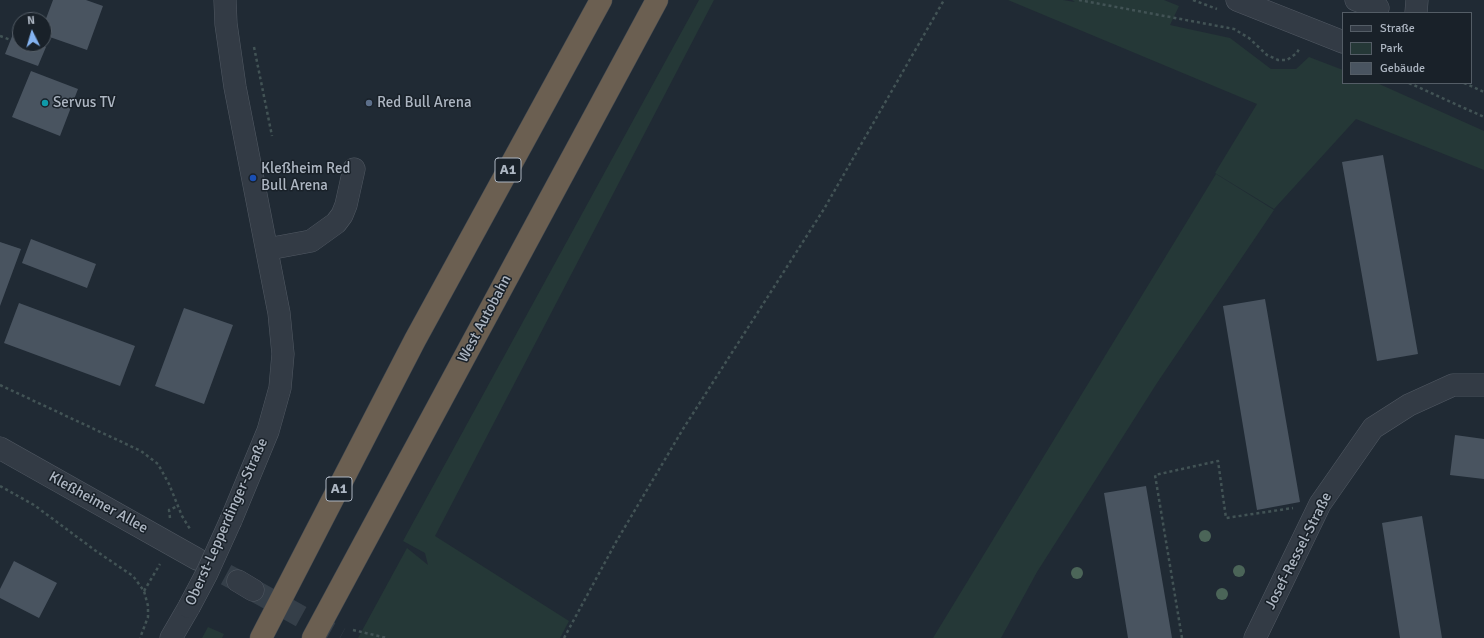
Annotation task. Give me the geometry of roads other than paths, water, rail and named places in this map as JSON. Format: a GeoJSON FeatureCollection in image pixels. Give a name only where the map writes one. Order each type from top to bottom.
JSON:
{"type":"FeatureCollection","features":[{"type":"Feature","properties":{"kind":"highway","name":"A1"},"geometry":{"type":"LineString","coordinates":[[261,638],[415,340],[601,0]]}},
{"type":"Feature","properties":{"kind":"highway","name":"West Autobahn"},"geometry":{"type":"LineString","coordinates":[[313,638],[657,0]]}},
{"type":"Feature","properties":{"kind":"street","name":"Oberst-Lepperdinger-Straße"},"geometry":{"type":"LineString","coordinates":[[172,638],[207,573],[268,431],[280,388],[283,354],[279,313],[268,249],[235,87],[226,24],[225,0]]}},
{"type":"Feature","properties":{"kind":"street"},"geometry":{"type":"LineString","coordinates":[[1237,0],[1342,42]]}},
{"type":"Feature","properties":{"kind":"street"},"geometry":{"type":"LineString","coordinates":[[1356,0],[1378,8]]}},
{"type":"Feature","properties":{"kind":"street"},"geometry":{"type":"LineString","coordinates":[[1416,12],[1417,0]]}},
{"type":"Feature","properties":{"kind":"street"},"geometry":{"type":"LineString","coordinates":[[268,249],[311,241],[336,223],[342,215],[346,205],[354,169]]}},
{"type":"Feature","properties":{"kind":"street","name":"Josef-Ressel-Straße"},"geometry":{"type":"LineString","coordinates":[[1255,638],[1320,504],[1373,428],[1408,405],[1453,385],[1484,385]]}},
{"type":"Feature","properties":{"kind":"street","name":"Kleßheimer Allee"},"geometry":{"type":"LineString","coordinates":[[0,448],[197,559]]}},
{"type":"Feature","properties":{"kind":"tunnel"},"geometry":{"type":"LineString","coordinates":[[197,559],[238,581]]}},
{"type":"Feature","properties":{"kind":"tunnel"},"geometry":{"type":"LineString","coordinates":[[253,590],[340,638]]}},
{"type":"Feature","properties":{"kind":"place","name":"Servus TV"},"geometry":{"type":"Point","coordinates":[45,103]}},
{"type":"Feature","properties":{"kind":"place","name":"Red Bull Arena"},"geometry":{"type":"Point","coordinates":[369,103]}},
{"type":"Feature","properties":{"kind":"place","name":"Kleßheim Red Bull Arena"},"geometry":{"type":"Point","coordinates":[253,178]}}]}
